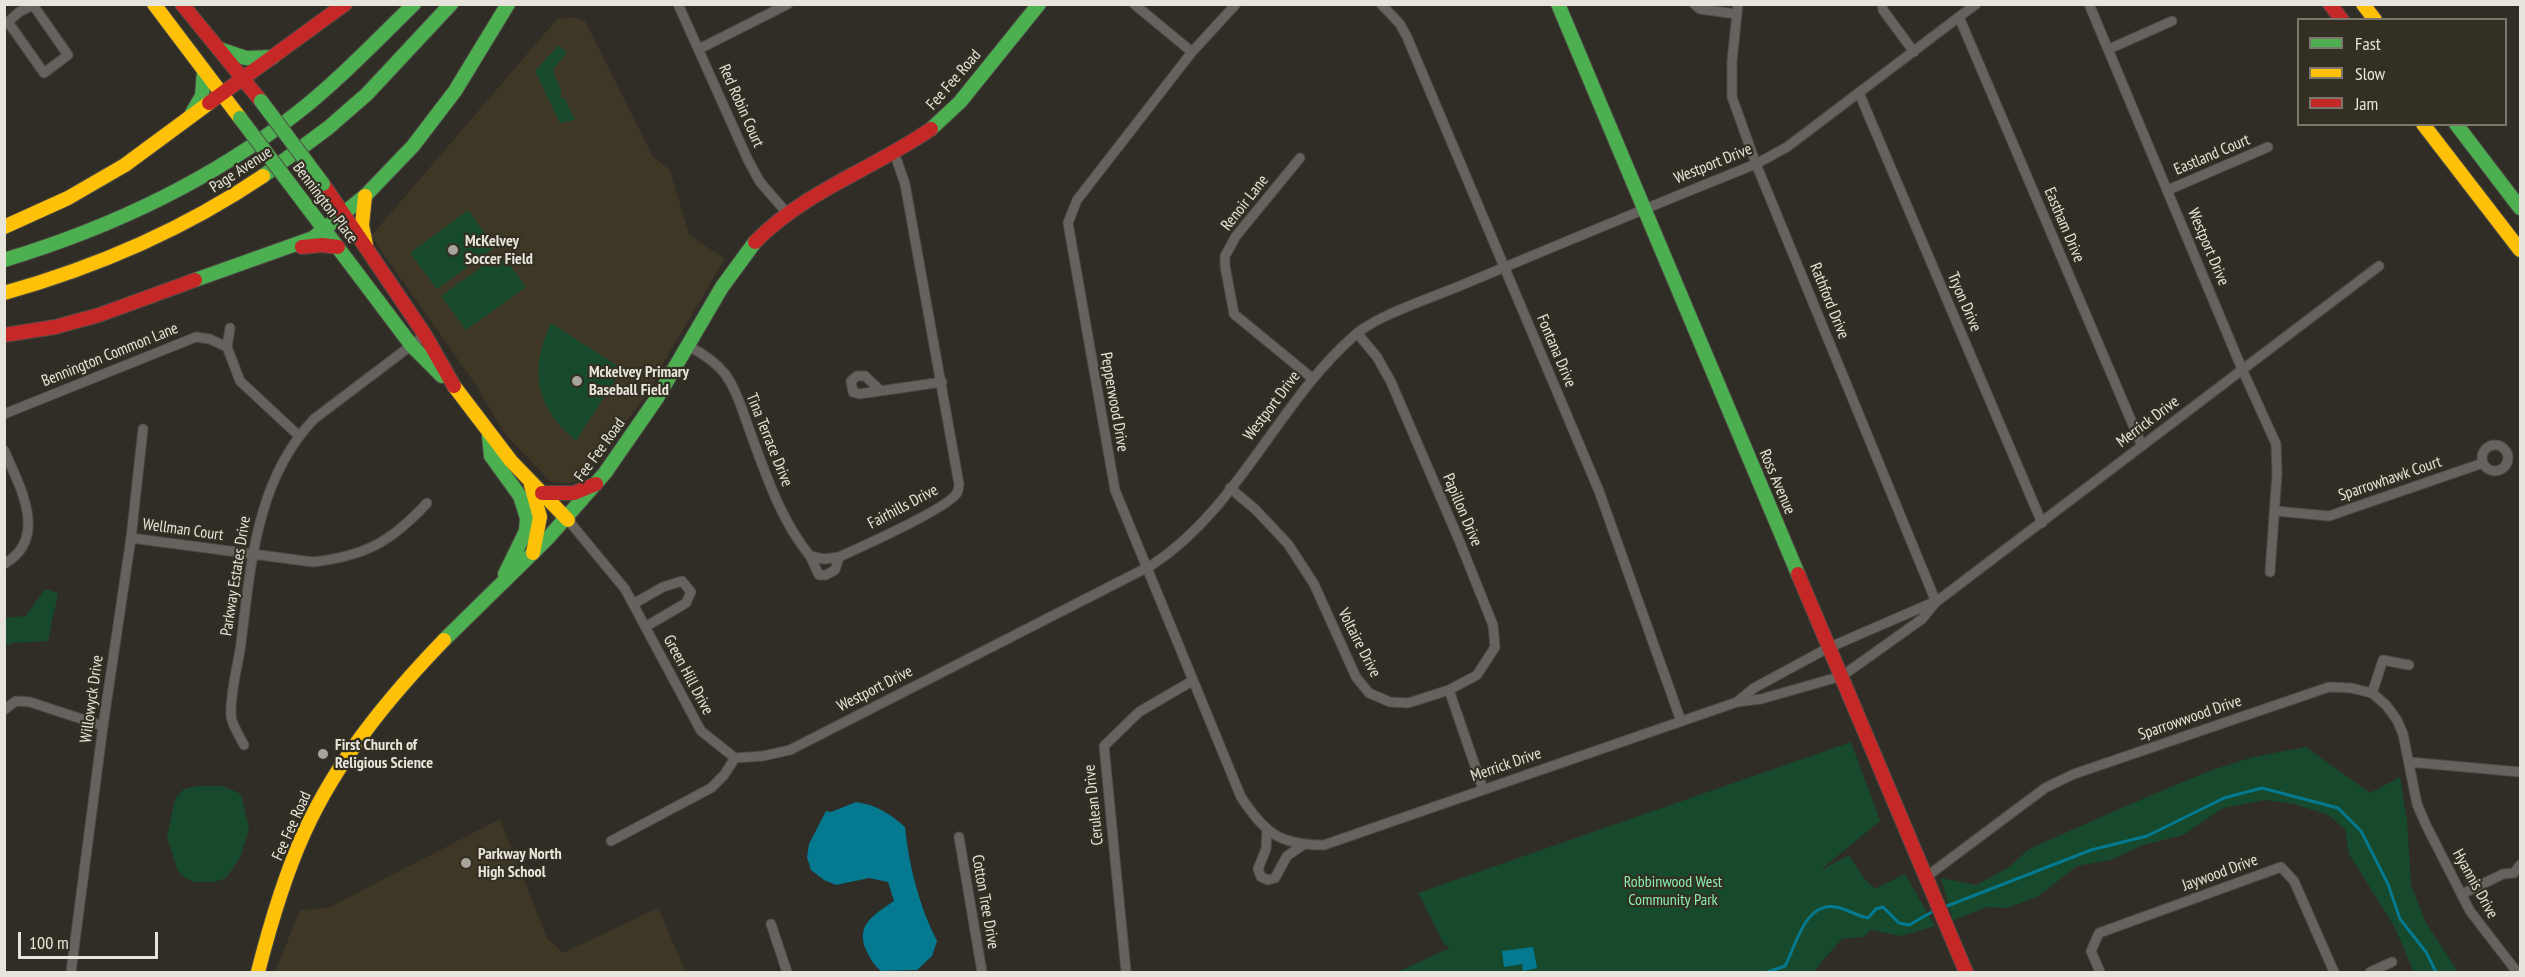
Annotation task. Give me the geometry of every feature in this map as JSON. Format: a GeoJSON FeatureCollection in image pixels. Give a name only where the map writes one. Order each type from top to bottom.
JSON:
{"type":"FeatureCollection","features":[{"type":"Feature","properties":{"kind":"main road","name":"Bennington Place"},"geometry":{"type":"LineString","coordinates":[[154,4],[412,346],[455,388]]}},
{"type":"Feature","properties":{"kind":"main road","name":"Bennington Place"},"geometry":{"type":"LineString","coordinates":[[182,4],[244,79],[345,214],[425,335],[455,388],[489,436],[568,520]]}},
{"type":"Feature","properties":{"kind":"main road"},"geometry":{"type":"LineString","coordinates":[[4,226],[48,208],[98,182],[222,95],[345,4]]}},
{"type":"Feature","properties":{"kind":"main road","name":"Page Avenue"},"geometry":{"type":"LineString","coordinates":[[4,260],[64,242],[106,225],[159,201],[217,169],[279,126],[327,88],[414,4]]}},
{"type":"Feature","properties":{"kind":"main road","name":"Page Avenue"},"geometry":{"type":"LineString","coordinates":[[4,292],[53,279],[140,246],[201,215],[259,180],[314,140],[369,93],[451,4]]}},
{"type":"Feature","properties":{"kind":"main road"},"geometry":{"type":"LineString","coordinates":[[4,335],[55,327],[99,315],[313,238],[365,196],[413,146],[455,91],[508,4]]}},
{"type":"Feature","properties":{"kind":"main road","name":"Fee Fee Road"},"geometry":{"type":"LineString","coordinates":[[258,972],[278,901],[300,843],[327,789],[390,701],[445,638],[568,520],[598,483],[665,385],[728,278],[764,233],[787,213],[894,152],[939,123],[959,104],[1039,4]]}},
{"type":"Feature","properties":{"kind":"main road","name":"Ross Avenue"},"geometry":{"type":"LineString","coordinates":[[1558,4],[1966,972]]}},
{"type":"Feature","properties":{"kind":"main road"},"geometry":{"type":"LineString","coordinates":[[2330,4],[2340,18]]}},
{"type":"Feature","properties":{"kind":"main road"},"geometry":{"type":"LineString","coordinates":[[2363,4],[2374,18]]}},
{"type":"Feature","properties":{"kind":"main road"},"geometry":{"type":"LineString","coordinates":[[219,49],[246,58],[273,57]]}},
{"type":"Feature","properties":{"kind":"main road"},"geometry":{"type":"LineString","coordinates":[[189,118],[202,96],[204,71]]}},
{"type":"Feature","properties":{"kind":"main road"},"geometry":{"type":"LineString","coordinates":[[2425,126],[2520,250]]}},
{"type":"Feature","properties":{"kind":"main road"},"geometry":{"type":"LineString","coordinates":[[2458,126],[2520,208]]}},
{"type":"Feature","properties":{"kind":"main road"},"geometry":{"type":"LineString","coordinates":[[365,196],[362,225],[366,246]]}},
{"type":"Feature","properties":{"kind":"main road"},"geometry":{"type":"LineString","coordinates":[[287,248],[322,245],[338,247]]}},
{"type":"Feature","properties":{"kind":"main road"},"geometry":{"type":"LineString","coordinates":[[489,436],[491,456],[520,496],[527,518],[526,531],[501,583]]}},
{"type":"Feature","properties":{"kind":"main road"},"geometry":{"type":"LineString","coordinates":[[530,481],[540,517],[533,553]]}},
{"type":"Feature","properties":{"kind":"main road"},"geometry":{"type":"LineString","coordinates":[[542,493],[574,493],[598,483]]}},
{"type":"Feature","properties":{"kind":"street","name":"Red Robin Court"},"geometry":{"type":"LineString","coordinates":[[678,4],[750,163],[760,182],[787,213]]}},
{"type":"Feature","properties":{"kind":"street"},"geometry":{"type":"LineString","coordinates":[[699,49],[788,4]]}},
{"type":"Feature","properties":{"kind":"street"},"geometry":{"type":"LineString","coordinates":[[1134,4],[1192,52]]}},
{"type":"Feature","properties":{"kind":"street","name":"Pepperwood Drive"},"geometry":{"type":"LineString","coordinates":[[1236,4],[1192,52],[1077,200],[1068,223],[1115,490],[1241,797],[1258,823],[1284,840]]}},
{"type":"Feature","properties":{"kind":"street","name":"Fontana Drive"},"geometry":{"type":"LineString","coordinates":[[1381,4],[1400,24],[1407,37],[1602,497],[1681,721]]}},
{"type":"Feature","properties":{"kind":"street"},"geometry":{"type":"LineString","coordinates":[[1694,4],[1700,9],[1737,9]]}},
{"type":"Feature","properties":{"kind":"street"},"geometry":{"type":"LineString","coordinates":[[1882,4],[1883,10],[1914,52]]}},
{"type":"Feature","properties":{"kind":"street","name":"Westport Drive"},"geometry":{"type":"LineString","coordinates":[[735,758],[763,756],[790,750],[1146,567],[1174,550],[1230,488],[1312,378],[1357,333],[1380,320],[1504,267],[1756,164],[1787,147],[1976,4]]}},
{"type":"Feature","properties":{"kind":"street","name":"Westport Drive"},"geometry":{"type":"LineString","coordinates":[[2089,4],[2242,369]]}},
{"type":"Feature","properties":{"kind":"street"},"geometry":{"type":"LineString","coordinates":[[33,5],[68,55],[47,72],[44,73],[40,69],[8,22],[17,8],[33,5]]}},
{"type":"Feature","properties":{"kind":"street","name":"Rathford Drive"},"geometry":{"type":"LineString","coordinates":[[1737,9],[1732,97],[1756,164],[1936,602]]}},
{"type":"Feature","properties":{"kind":"street","name":"Eastham Drive"},"geometry":{"type":"LineString","coordinates":[[1959,17],[2142,446]]}},
{"type":"Feature","properties":{"kind":"street"},"geometry":{"type":"LineString","coordinates":[[2109,49],[2172,21]]}},
{"type":"Feature","properties":{"kind":"street","name":"Tryon Drive"},"geometry":{"type":"LineString","coordinates":[[1859,93],[2042,523]]}},
{"type":"Feature","properties":{"kind":"street","name":"Eastland Court"},"geometry":{"type":"LineString","coordinates":[[2168,190],[2268,147]]}},
{"type":"Feature","properties":{"kind":"street","name":"Fairhills Drive"},"geometry":{"type":"LineString","coordinates":[[810,556],[824,559],[839,557],[943,505],[958,493],[960,484],[905,184],[894,152]]}},
{"type":"Feature","properties":{"kind":"street","name":"Renoir Lane"},"geometry":{"type":"LineString","coordinates":[[1300,158],[1235,238],[1225,256],[1225,266],[1234,314],[1312,378]]}},
{"type":"Feature","properties":{"kind":"street","name":"Merrick Drive"},"geometry":{"type":"LineString","coordinates":[[1284,840],[1303,845],[1324,844],[1737,702],[1761,699],[1842,676],[1922,619],[1936,602],[2379,266]]}},
{"type":"Feature","properties":{"kind":"street"},"geometry":{"type":"LineString","coordinates":[[230,328],[227,347],[240,381],[298,435]]}},
{"type":"Feature","properties":{"kind":"street","name":"Papillon Drive"},"geometry":{"type":"LineString","coordinates":[[1357,333],[1377,357],[1391,382],[1460,540],[1493,625],[1495,647],[1488,660],[1477,675],[1449,690]]}},
{"type":"Feature","properties":{"kind":"street","name":"Parkway Estates Drive"},"geometry":{"type":"LineString","coordinates":[[244,745],[231,718],[252,555],[266,500],[298,435],[314,419],[425,335]]}},
{"type":"Feature","properties":{"kind":"street","name":"Bennington Common Lane"},"geometry":{"type":"LineString","coordinates":[[4,414],[196,337],[210,339],[227,347]]}},
{"type":"Feature","properties":{"kind":"street","name":"Tina Terrace Drive"},"geometry":{"type":"LineString","coordinates":[[688,346],[708,357],[725,374],[740,404],[764,471],[799,544],[810,556],[819,575],[826,575],[834,570],[839,557]]}},
{"type":"Feature","properties":{"kind":"street"},"geometry":{"type":"LineString","coordinates":[[2242,369],[2277,444],[2270,572]]}},
{"type":"Feature","properties":{"kind":"street"},"geometry":{"type":"LineString","coordinates":[[880,390],[942,382]]}},
{"type":"Feature","properties":{"kind":"street","name":"Willowyck Drive"},"geometry":{"type":"LineString","coordinates":[[71,972],[103,726],[131,538],[143,429]]}},
{"type":"Feature","properties":{"kind":"street"},"geometry":{"type":"LineString","coordinates":[[4,450],[29,510],[29,531],[22,547],[12,559],[4,564]]}},
{"type":"Feature","properties":{"kind":"street","name":"Sparrowhawk Court"},"geometry":{"type":"LineString","coordinates":[[2275,511],[2329,516],[2482,463]]}},
{"type":"Feature","properties":{"kind":"street","name":"Voltaire Drive"},"geometry":{"type":"LineString","coordinates":[[1230,488],[1255,509],[1290,548],[1314,584],[1356,677],[1370,693],[1390,702],[1407,704],[1449,690]]}},
{"type":"Feature","properties":{"kind":"street","name":"Wellman Court"},"geometry":{"type":"LineString","coordinates":[[131,538],[313,562],[340,559],[368,551],[378,545],[407,525],[427,502]]}},
{"type":"Feature","properties":{"kind":"street","name":"Green Hill Drive"},"geometry":{"type":"LineString","coordinates":[[568,520],[606,563],[633,603],[701,731],[735,758]]}},
{"type":"Feature","properties":{"kind":"street","name":"Green Hill Drive"},"geometry":{"type":"LineString","coordinates":[[633,603],[663,587],[682,581],[691,592],[686,603],[645,627]]}},
{"type":"Feature","properties":{"kind":"street","name":"Merrick Drive"},"geometry":{"type":"LineString","coordinates":[[1737,702],[1754,688],[1828,648],[1936,602]]}},
{"type":"Feature","properties":{"kind":"street"},"geometry":{"type":"LineString","coordinates":[[2409,665],[2383,660],[2372,693],[2386,705],[2397,720],[2409,762],[2520,772]]}},
{"type":"Feature","properties":{"kind":"street","name":"Cerulean Drive"},"geometry":{"type":"LineString","coordinates":[[1126,971],[1104,746],[1139,712],[1192,681]]}},
{"type":"Feature","properties":{"kind":"street","name":"Sparrowwood Drive"},"geometry":{"type":"LineString","coordinates":[[1926,877],[2045,788],[2074,774],[2329,687],[2351,688],[2372,693]]}},
{"type":"Feature","properties":{"kind":"street"},"geometry":{"type":"LineString","coordinates":[[1449,690],[1484,789]]}},
{"type":"Feature","properties":{"kind":"street"},"geometry":{"type":"LineString","coordinates":[[4,710],[16,701],[30,702],[103,726]]}},
{"type":"Feature","properties":{"kind":"street"},"geometry":{"type":"LineString","coordinates":[[610,841],[711,788],[724,775],[735,758]]}},
{"type":"Feature","properties":{"kind":"street","name":"Hyannis Drive"},"geometry":{"type":"LineString","coordinates":[[2409,762],[2417,804],[2470,911],[2517,972]]}},
{"type":"Feature","properties":{"kind":"street"},"geometry":{"type":"LineString","coordinates":[[1267,829],[1266,849],[1258,869],[1261,877],[1268,880],[1275,878],[1287,856],[1303,845]]}},
{"type":"Feature","properties":{"kind":"street","name":"Cotton Tree Drive"},"geometry":{"type":"LineString","coordinates":[[959,837],[982,972]]}},
{"type":"Feature","properties":{"kind":"street","name":"Jaywood Drive"},"geometry":{"type":"LineString","coordinates":[[2100,972],[2091,951],[2099,933],[2280,867],[2294,881],[2334,972]]}},
{"type":"Feature","properties":{"kind":"street"},"geometry":{"type":"LineString","coordinates":[[2462,894],[2503,874],[2518,873]]}},
{"type":"Feature","properties":{"kind":"street"},"geometry":{"type":"LineString","coordinates":[[771,924],[787,972]]}},
{"type":"Feature","properties":{"kind":"street"},"geometry":{"type":"LineString","coordinates":[[2370,972],[2392,962]]}},
{"type":"Feature","properties":{"kind":"shaded area"},"geometry":{"type":"Polygon","coordinates":[[[573,17],[585,21],[653,157],[670,170],[689,235],[725,259],[666,358],[650,390],[590,470],[575,482],[562,484],[550,481],[504,433],[478,388],[371,236],[557,19],[573,17]]]}},
{"type":"Feature","properties":{"kind":"shaded area","name":"Parkway North High School"},"geometry":{"type":"Polygon","coordinates":[[[500,819],[547,938],[563,953],[658,908],[686,972],[275,972],[300,910],[328,908],[500,819]]]}},
{"type":"Feature","properties":{"kind":"green space"},"geometry":{"type":"Polygon","coordinates":[[[559,45],[567,53],[553,69],[561,90],[561,97],[565,99],[575,120],[560,123],[535,71],[559,45]]]}},
{"type":"Feature","properties":{"kind":"green space","name":"McKelvey Soccer Field"},"geometry":{"type":"Polygon","coordinates":[[[468,210],[495,247],[437,289],[410,253],[468,210]]]}},
{"type":"Feature","properties":{"kind":"green space","name":"McKelvey Soccer Field"},"geometry":{"type":"Polygon","coordinates":[[[501,253],[526,287],[466,330],[441,296],[501,253]]]}},
{"type":"Feature","properties":{"kind":"green space","name":"Mckelvey Primary Baseball Field"},"geometry":{"type":"Polygon","coordinates":[[[551,323],[622,369],[576,441],[552,415],[544,401],[540,386],[538,372],[540,356],[551,323]]]}},
{"type":"Feature","properties":{"kind":"green space"},"geometry":{"type":"Polygon","coordinates":[[[45,589],[58,593],[48,641],[13,643],[5,646],[5,618],[26,616],[45,589]]]}},
{"type":"Feature","properties":{"kind":"green space","name":"Robbinwood West Community Park"},"geometry":{"type":"Polygon","coordinates":[[[1851,742],[1880,821],[1819,871],[1849,855],[1863,877],[1875,889],[1905,874],[1935,926],[1901,936],[1871,930],[1863,937],[1842,939],[1815,972],[1397,972],[1450,948],[1444,944],[1418,893],[1851,742]]]}},
{"type":"Feature","properties":{"kind":"green space"},"geometry":{"type":"Polygon","coordinates":[[[2306,747],[2370,793],[2400,777],[2407,821],[2411,885],[2425,921],[2458,972],[2414,972],[2394,926],[2349,854],[2345,829],[2328,815],[2294,804],[2265,800],[2223,808],[2183,835],[2143,845],[2111,860],[2077,866],[2037,897],[2007,908],[1988,907],[1953,920],[1941,878],[1976,885],[2008,868],[2029,849],[2209,771],[2253,757],[2306,747]]]}},
{"type":"Feature","properties":{"kind":"green space"},"geometry":{"type":"Polygon","coordinates":[[[198,786],[222,786],[241,794],[249,828],[241,856],[226,878],[214,882],[195,882],[185,878],[178,871],[167,837],[175,799],[184,789],[198,786]]]}},
{"type":"Feature","properties":{"kind":"water"},"geometry":{"type":"Polygon","coordinates":[[[856,802],[883,811],[905,827],[916,886],[937,941],[932,956],[917,970],[881,971],[871,960],[864,943],[863,935],[868,922],[894,901],[888,882],[869,878],[836,885],[824,880],[811,870],[807,857],[809,844],[826,811],[831,812],[856,802]]]}},
{"type":"Feature","properties":{"kind":"water"},"geometry":{"type":"Polygon","coordinates":[[[1533,947],[1537,968],[1523,971],[1522,964],[1504,967],[1502,951],[1533,947]]]}},
{"type":"Feature","properties":{"kind":"waterway"},"geometry":{"type":"LineString","coordinates":[[1947,906],[2091,850],[2147,836],[2224,798],[2262,788],[2338,808],[2361,831],[2388,884],[2400,919],[2426,952],[2436,972]]}},
{"type":"Feature","properties":{"kind":"waterway"},"geometry":{"type":"LineString","coordinates":[[1768,972],[1785,966],[1809,918],[1816,911],[1825,907],[1840,908],[1868,918],[1876,909],[1883,907],[1899,923],[1909,925],[1932,912]]}},
{"type":"Feature","properties":{"kind":"traffic: fast"},"geometry":{"type":"LineString","coordinates":[[4,260],[120,218],[229,161],[313,100],[414,4]]}},
{"type":"Feature","properties":{"kind":"traffic: fast"},"geometry":{"type":"LineString","coordinates":[[263,176],[328,128],[367,94],[451,4]]}},
{"type":"Feature","properties":{"kind":"traffic: fast"},"geometry":{"type":"LineString","coordinates":[[195,280],[313,238],[365,196],[413,146],[455,91],[508,4]]}},
{"type":"Feature","properties":{"kind":"traffic: fast"},"geometry":{"type":"LineString","coordinates":[[931,129],[960,102],[1039,4]]}},
{"type":"Feature","properties":{"kind":"traffic: fast"},"geometry":{"type":"LineString","coordinates":[[1558,4],[1798,574]]}},
{"type":"Feature","properties":{"kind":"traffic: fast"},"geometry":{"type":"LineString","coordinates":[[219,49],[246,58],[273,57]]}},
{"type":"Feature","properties":{"kind":"traffic: fast"},"geometry":{"type":"LineString","coordinates":[[192,113],[202,96],[204,71]]}},
{"type":"Feature","properties":{"kind":"traffic: fast"},"geometry":{"type":"LineString","coordinates":[[261,101],[323,184]]}},
{"type":"Feature","properties":{"kind":"traffic: fast"},"geometry":{"type":"LineString","coordinates":[[240,118],[302,200]]}},
{"type":"Feature","properties":{"kind":"traffic: fast"},"geometry":{"type":"LineString","coordinates":[[2458,126],[2520,208]]}},
{"type":"Feature","properties":{"kind":"traffic: fast"},"geometry":{"type":"LineString","coordinates":[[302,200],[412,346],[442,376]]}},
{"type":"Feature","properties":{"kind":"traffic: fast"},"geometry":{"type":"LineString","coordinates":[[444,640],[548,538],[605,473],[657,398],[722,287],[755,242]]}},
{"type":"Feature","properties":{"kind":"traffic: fast"},"geometry":{"type":"LineString","coordinates":[[489,436],[491,456],[520,496],[527,518],[526,531],[505,574]]}},
{"type":"Feature","properties":{"kind":"traffic: slow"},"geometry":{"type":"LineString","coordinates":[[154,4],[240,118]]}},
{"type":"Feature","properties":{"kind":"traffic: slow"},"geometry":{"type":"LineString","coordinates":[[2363,4],[2374,18]]}},
{"type":"Feature","properties":{"kind":"traffic: slow"},"geometry":{"type":"LineString","coordinates":[[4,227],[68,198],[125,165],[209,103]]}},
{"type":"Feature","properties":{"kind":"traffic: slow"},"geometry":{"type":"LineString","coordinates":[[2425,126],[2520,250]]}},
{"type":"Feature","properties":{"kind":"traffic: slow"},"geometry":{"type":"LineString","coordinates":[[4,293],[39,283],[138,245],[202,213],[263,176]]}},
{"type":"Feature","properties":{"kind":"traffic: slow"},"geometry":{"type":"LineString","coordinates":[[365,196],[362,225],[366,245]]}},
{"type":"Feature","properties":{"kind":"traffic: slow"},"geometry":{"type":"LineString","coordinates":[[454,386],[511,461],[568,520]]}},
{"type":"Feature","properties":{"kind":"traffic: slow"},"geometry":{"type":"LineString","coordinates":[[531,485],[540,517],[533,553]]}},
{"type":"Feature","properties":{"kind":"traffic: slow"},"geometry":{"type":"LineString","coordinates":[[258,972],[284,884],[317,806],[366,730],[444,640]]}},
{"type":"Feature","properties":{"kind":"traffic: jam"},"geometry":{"type":"LineString","coordinates":[[182,4],[261,101]]}},
{"type":"Feature","properties":{"kind":"traffic: jam"},"geometry":{"type":"LineString","coordinates":[[209,103],[345,4]]}},
{"type":"Feature","properties":{"kind":"traffic: jam"},"geometry":{"type":"LineString","coordinates":[[2330,4],[2340,18]]}},
{"type":"Feature","properties":{"kind":"traffic: jam"},"geometry":{"type":"LineString","coordinates":[[755,242],[795,208],[931,129]]}},
{"type":"Feature","properties":{"kind":"traffic: jam"},"geometry":{"type":"LineString","coordinates":[[323,184],[425,335],[454,386]]}},
{"type":"Feature","properties":{"kind":"traffic: jam"},"geometry":{"type":"LineString","coordinates":[[302,247],[322,245],[338,247]]}},
{"type":"Feature","properties":{"kind":"traffic: jam"},"geometry":{"type":"LineString","coordinates":[[4,335],[55,327],[99,315],[195,280]]}},
{"type":"Feature","properties":{"kind":"traffic: jam"},"geometry":{"type":"LineString","coordinates":[[542,493],[574,493],[596,484]]}},
{"type":"Feature","properties":{"kind":"traffic: jam"},"geometry":{"type":"LineString","coordinates":[[1798,574],[1966,972]]}},
{"type":"Feature","properties":{"kind":"place","name":"McKelvey Soccer Field"},"geometry":{"type":"Point","coordinates":[453,250]}},
{"type":"Feature","properties":{"kind":"place","name":"Mckelvey Primary Baseball Field"},"geometry":{"type":"Point","coordinates":[577,381]}},
{"type":"Feature","properties":{"kind":"place","name":"First Church of Religious Science"},"geometry":{"type":"Point","coordinates":[323,754]}},
{"type":"Feature","properties":{"kind":"place","name":"Parkway North High School"},"geometry":{"type":"Point","coordinates":[466,863]}}]}
